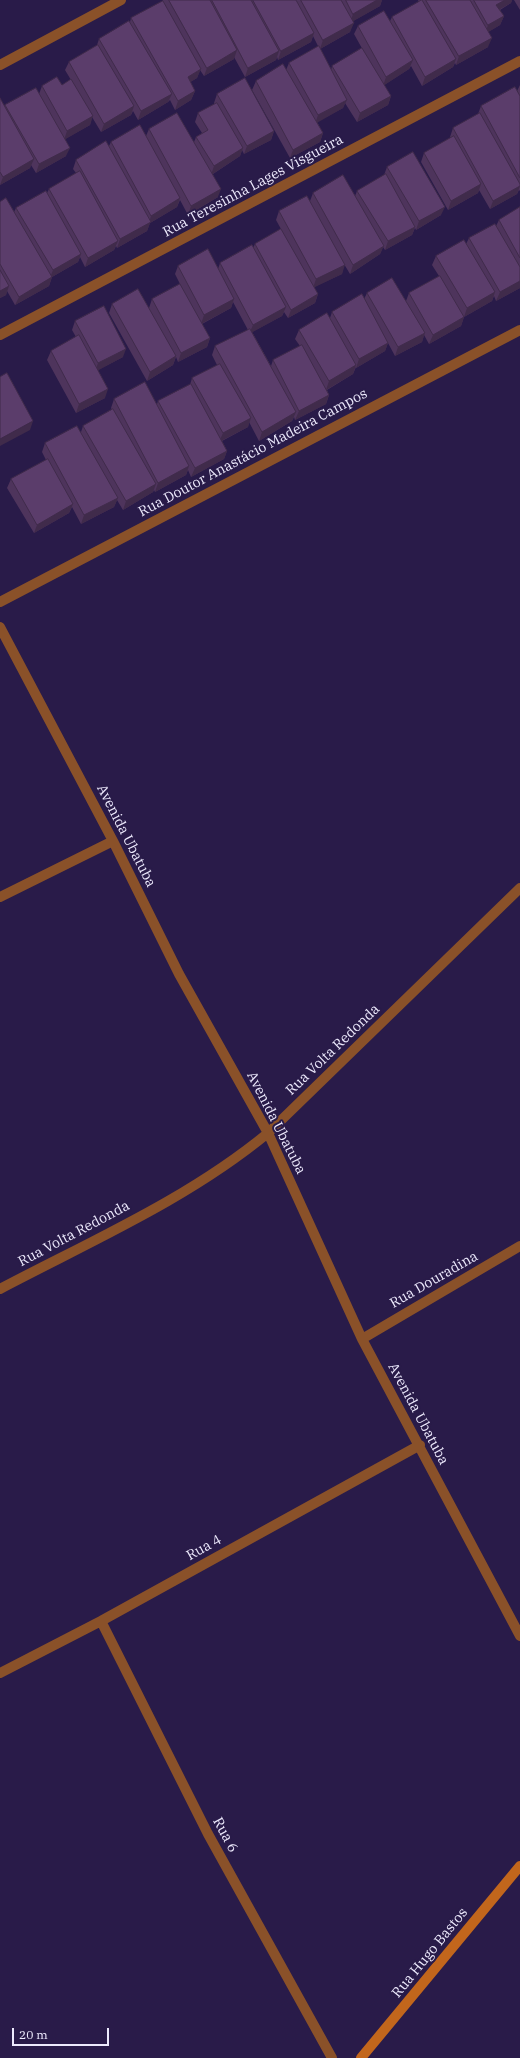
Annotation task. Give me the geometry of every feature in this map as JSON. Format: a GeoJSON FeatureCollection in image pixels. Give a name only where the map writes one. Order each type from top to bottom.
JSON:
{"type":"FeatureCollection","features":[{"type":"Feature","properties":{"kind":"street"},"geometry":{"type":"LineString","coordinates":[[0,65],[121,0]]}},
{"type":"Feature","properties":{"kind":"street","name":"Rua Teresinha Lages Visgueira"},"geometry":{"type":"LineString","coordinates":[[0,335],[520,61]]}},
{"type":"Feature","properties":{"kind":"street","name":"Rua Doutor Anastácio Madeira Campos"},"geometry":{"type":"LineString","coordinates":[[0,602],[520,330]]}},
{"type":"Feature","properties":{"kind":"street","name":"Avenida Ubatuba"},"geometry":{"type":"LineString","coordinates":[[0,627],[113,841],[179,974],[268,1133],[362,1339],[420,1445],[520,1636]]}},
{"type":"Feature","properties":{"kind":"street"},"geometry":{"type":"LineString","coordinates":[[0,897],[113,841]]}},
{"type":"Feature","properties":{"kind":"street","name":"Rua Volta Redonda"},"geometry":{"type":"LineString","coordinates":[[0,1289],[190,1189],[240,1156],[268,1133],[520,888]]}},
{"type":"Feature","properties":{"kind":"street","name":"Rua Douradina"},"geometry":{"type":"LineString","coordinates":[[362,1339],[520,1246]]}},
{"type":"Feature","properties":{"kind":"street","name":"Rua 4"},"geometry":{"type":"LineString","coordinates":[[0,1673],[101,1621],[420,1445]]}},
{"type":"Feature","properties":{"kind":"street","name":"Rua 6"},"geometry":{"type":"LineString","coordinates":[[101,1621],[208,1834],[332,2058]]}},
{"type":"Feature","properties":{"kind":"street","name":"Rua Hugo Bastos"},"geometry":{"type":"LineString","coordinates":[[362,2058],[520,1866]]}},
{"type":"Feature","properties":{"kind":"building"},"geometry":{"type":"Polygon","coordinates":[[[169,0],[210,0],[237,50],[207,68],[169,0]]]}},
{"type":"Feature","properties":{"kind":"building"},"geometry":{"type":"Polygon","coordinates":[[[212,0],[251,0],[279,51],[248,68],[212,0]]]}},
{"type":"Feature","properties":{"kind":"building"},"geometry":{"type":"Polygon","coordinates":[[[253,0],[296,0],[314,33],[281,51],[253,0]]]}},
{"type":"Feature","properties":{"kind":"building"},"geometry":{"type":"Polygon","coordinates":[[[301,0],[341,0],[354,23],[323,40],[301,0]]]}},
{"type":"Feature","properties":{"kind":"building"},"geometry":{"type":"Polygon","coordinates":[[[346,0],[377,0],[353,14],[346,0]]]}},
{"type":"Feature","properties":{"kind":"building"},"geometry":{"type":"Polygon","coordinates":[[[422,0],[456,59],[425,77],[392,17],[422,0]]]}},
{"type":"Feature","properties":{"kind":"building"},"geometry":{"type":"Polygon","coordinates":[[[426,0],[470,0],[492,38],[459,56],[426,0]]]}},
{"type":"Feature","properties":{"kind":"building"},"geometry":{"type":"Polygon","coordinates":[[[474,0],[505,0],[496,5],[504,16],[488,25],[474,0]]]}},
{"type":"Feature","properties":{"kind":"building"},"geometry":{"type":"Polygon","coordinates":[[[163,1],[201,69],[188,77],[195,91],[178,101],[131,18],[163,1]]]}},
{"type":"Feature","properties":{"kind":"building"},"geometry":{"type":"Polygon","coordinates":[[[384,11],[413,60],[386,77],[358,26],[384,11]]]}},
{"type":"Feature","properties":{"kind":"building"},"geometry":{"type":"Polygon","coordinates":[[[129,21],[172,94],[141,111],[99,39],[129,21]]]}},
{"type":"Feature","properties":{"kind":"building"},"geometry":{"type":"Polygon","coordinates":[[[98,45],[134,106],[104,124],[69,62],[98,45]]]}},
{"type":"Feature","properties":{"kind":"building"},"geometry":{"type":"Polygon","coordinates":[[[319,46],[347,100],[318,115],[289,63],[319,46]]]}},
{"type":"Feature","properties":{"kind":"building"},"geometry":{"type":"Polygon","coordinates":[[[362,48],[391,96],[360,113],[332,66],[362,48]]]}},
{"type":"Feature","properties":{"kind":"building"},"geometry":{"type":"Polygon","coordinates":[[[283,64],[323,133],[293,150],[256,81],[283,64]]]}},
{"type":"Feature","properties":{"kind":"building"},"geometry":{"type":"Polygon","coordinates":[[[57,77],[62,85],[71,79],[93,116],[67,131],[42,86],[57,77]]]}},
{"type":"Feature","properties":{"kind":"building"},"geometry":{"type":"Polygon","coordinates":[[[245,78],[274,131],[247,146],[217,94],[245,78]]]}},
{"type":"Feature","properties":{"kind":"building"},"geometry":{"type":"Polygon","coordinates":[[[515,87],[520,96],[520,178],[481,106],[515,87]]]}},
{"type":"Feature","properties":{"kind":"building"},"geometry":{"type":"Polygon","coordinates":[[[36,88],[70,148],[39,164],[5,105],[36,88]]]}},
{"type":"Feature","properties":{"kind":"building"},"geometry":{"type":"Polygon","coordinates":[[[0,98],[34,159],[3,177],[0,172],[0,98]]]}},
{"type":"Feature","properties":{"kind":"building"},"geometry":{"type":"Polygon","coordinates":[[[217,103],[243,148],[214,166],[196,137],[208,130],[198,113],[217,103]]]}},
{"type":"Feature","properties":{"kind":"building"},"geometry":{"type":"Polygon","coordinates":[[[177,113],[221,189],[191,206],[149,129],[177,113]]]}},
{"type":"Feature","properties":{"kind":"building"},"geometry":{"type":"Polygon","coordinates":[[[480,113],[520,184],[520,186],[493,201],[453,128],[480,113]]]}},
{"type":"Feature","properties":{"kind":"building"},"geometry":{"type":"Polygon","coordinates":[[[140,125],[180,198],[151,216],[111,142],[140,125]]]}},
{"type":"Feature","properties":{"kind":"building"},"geometry":{"type":"Polygon","coordinates":[[[454,136],[481,184],[451,201],[424,153],[454,136]]]}},
{"type":"Feature","properties":{"kind":"building"},"geometry":{"type":"Polygon","coordinates":[[[106,141],[151,222],[120,239],[76,160],[106,141]]]}},
{"type":"Feature","properties":{"kind":"building"},"geometry":{"type":"Polygon","coordinates":[[[413,152],[445,207],[419,221],[387,167],[413,152]]]}},
{"type":"Feature","properties":{"kind":"building"},"geometry":{"type":"Polygon","coordinates":[[[80,171],[118,241],[88,258],[49,189],[80,171]]]}},
{"type":"Feature","properties":{"kind":"building"},"geometry":{"type":"Polygon","coordinates":[[[386,174],[415,227],[388,241],[357,191],[386,174]]]}},
{"type":"Feature","properties":{"kind":"building"},"geometry":{"type":"Polygon","coordinates":[[[343,175],[384,246],[353,265],[313,193],[343,175]]]}},
{"type":"Feature","properties":{"kind":"building"},"geometry":{"type":"Polygon","coordinates":[[[46,191],[81,254],[53,270],[16,208],[46,191]]]}},
{"type":"Feature","properties":{"kind":"building"},"geometry":{"type":"Polygon","coordinates":[[[307,196],[345,265],[316,279],[279,211],[307,196]]]}},
{"type":"Feature","properties":{"kind":"building"},"geometry":{"type":"Polygon","coordinates":[[[6,198],[52,277],[19,297],[0,264],[0,202],[6,198]]]}},
{"type":"Feature","properties":{"kind":"building"},"geometry":{"type":"Polygon","coordinates":[[[520,207],[520,258],[499,220],[520,207]]]}},
{"type":"Feature","properties":{"kind":"building"},"geometry":{"type":"Polygon","coordinates":[[[495,224],[520,267],[520,281],[500,292],[469,238],[495,224]]]}},
{"type":"Feature","properties":{"kind":"building"},"geometry":{"type":"Polygon","coordinates":[[[281,229],[318,294],[291,310],[255,244],[281,229]]]}},
{"type":"Feature","properties":{"kind":"building"},"geometry":{"type":"Polygon","coordinates":[[[464,240],[495,292],[467,308],[436,256],[464,240]]]}},
{"type":"Feature","properties":{"kind":"building"},"geometry":{"type":"Polygon","coordinates":[[[252,245],[286,307],[253,325],[220,263],[252,245]]]}},
{"type":"Feature","properties":{"kind":"building"},"geometry":{"type":"Polygon","coordinates":[[[208,249],[234,299],[204,315],[178,266],[208,249]]]}},
{"type":"Feature","properties":{"kind":"building"},"geometry":{"type":"Polygon","coordinates":[[[0,270],[9,286],[0,291],[0,270]]]}},
{"type":"Feature","properties":{"kind":"building"},"geometry":{"type":"Polygon","coordinates":[[[440,276],[464,317],[433,335],[409,293],[440,276]]]}},
{"type":"Feature","properties":{"kind":"building"},"geometry":{"type":"Polygon","coordinates":[[[392,278],[425,333],[398,347],[367,293],[392,278]]]}},
{"type":"Feature","properties":{"kind":"building"},"geometry":{"type":"Polygon","coordinates":[[[180,284],[210,338],[181,353],[152,299],[180,284]]]}},
{"type":"Feature","properties":{"kind":"building"},"geometry":{"type":"Polygon","coordinates":[[[138,289],[176,356],[150,372],[112,304],[138,289]]]}},
{"type":"Feature","properties":{"kind":"building"},"geometry":{"type":"Polygon","coordinates":[[[362,294],[388,343],[359,359],[332,312],[362,294]]]}},
{"type":"Feature","properties":{"kind":"building"},"geometry":{"type":"Polygon","coordinates":[[[104,306],[126,349],[98,363],[75,321],[104,306]]]}},
{"type":"Feature","properties":{"kind":"building"},"geometry":{"type":"Polygon","coordinates":[[[327,313],[356,365],[329,381],[299,330],[327,313]]]}},
{"type":"Feature","properties":{"kind":"building"},"geometry":{"type":"Polygon","coordinates":[[[250,329],[296,412],[262,432],[215,346],[250,329]]]}},
{"type":"Feature","properties":{"kind":"building"},"geometry":{"type":"Polygon","coordinates":[[[79,335],[108,389],[79,404],[51,351],[79,335]]]}},
{"type":"Feature","properties":{"kind":"building"},"geometry":{"type":"Polygon","coordinates":[[[302,345],[329,395],[299,411],[273,360],[302,345]]]}},
{"type":"Feature","properties":{"kind":"building"},"geometry":{"type":"Polygon","coordinates":[[[220,364],[251,418],[223,433],[192,378],[220,364]]]}},
{"type":"Feature","properties":{"kind":"building"},"geometry":{"type":"Polygon","coordinates":[[[7,373],[33,421],[0,439],[0,377],[7,373]]]}},
{"type":"Feature","properties":{"kind":"building"},"geometry":{"type":"Polygon","coordinates":[[[145,382],[189,466],[158,483],[114,399],[145,382]]]}},
{"type":"Feature","properties":{"kind":"building"},"geometry":{"type":"Polygon","coordinates":[[[191,384],[227,451],[195,468],[158,401],[191,384]]]}},
{"type":"Feature","properties":{"kind":"building"},"geometry":{"type":"Polygon","coordinates":[[[113,409],[156,484],[126,501],[83,426],[113,409]]]}},
{"type":"Feature","properties":{"kind":"building"},"geometry":{"type":"Polygon","coordinates":[[[77,426],[118,498],[84,515],[45,443],[77,426]]]}},
{"type":"Feature","properties":{"kind":"building"},"geometry":{"type":"Polygon","coordinates":[[[48,459],[73,504],[37,525],[11,479],[48,459]]]}}]}
